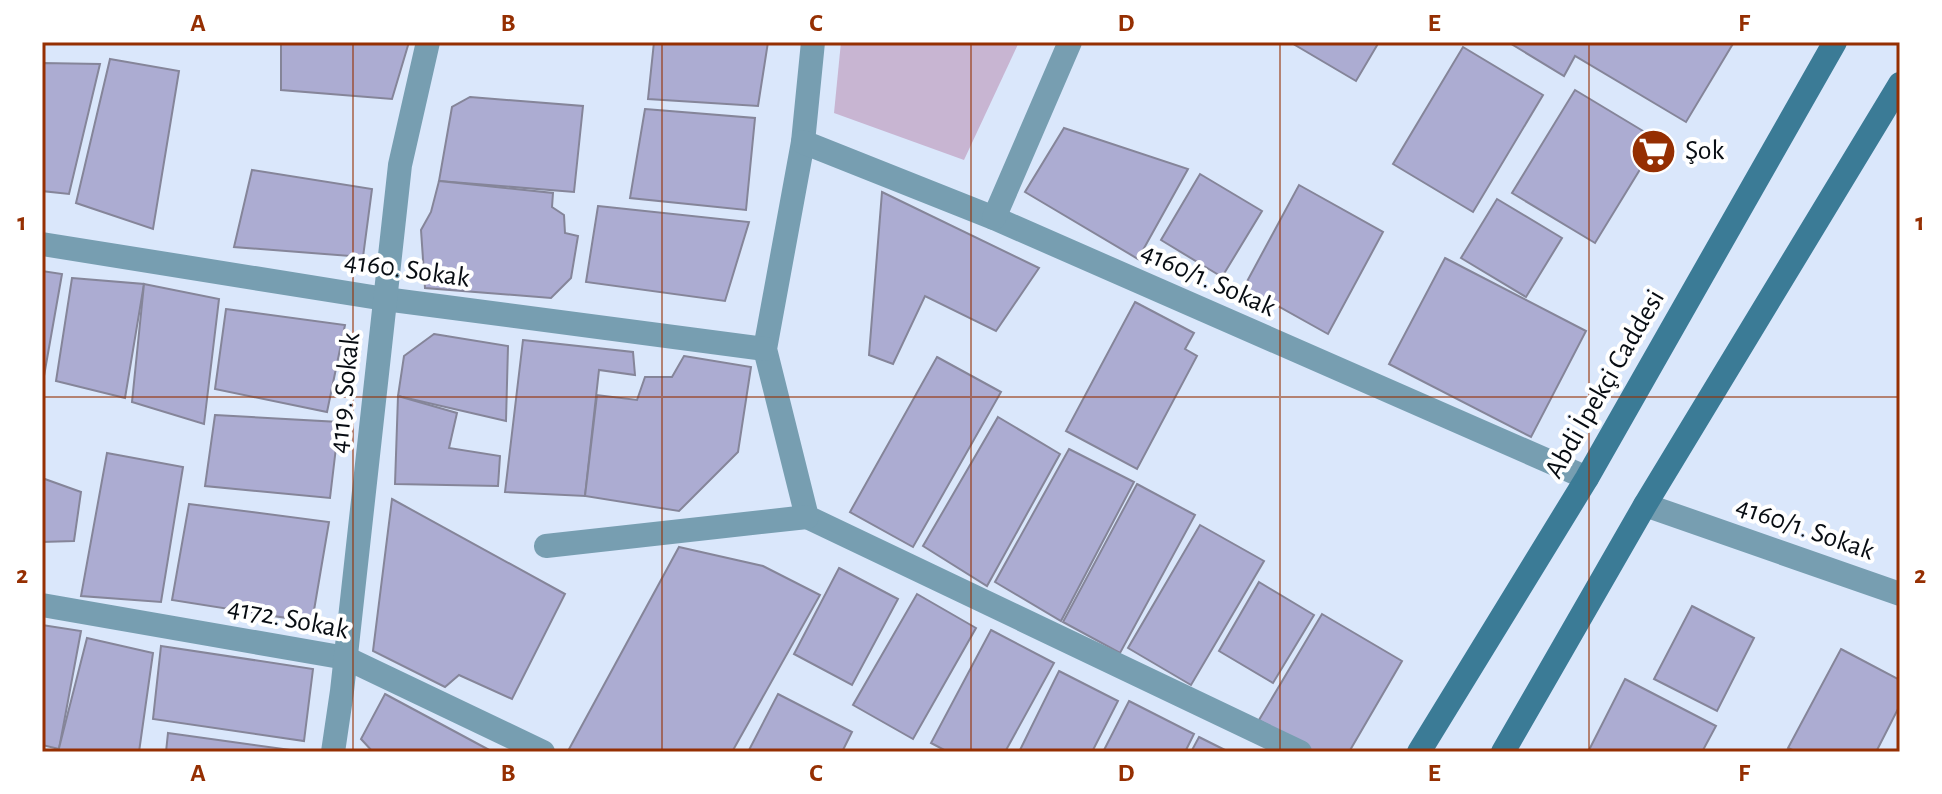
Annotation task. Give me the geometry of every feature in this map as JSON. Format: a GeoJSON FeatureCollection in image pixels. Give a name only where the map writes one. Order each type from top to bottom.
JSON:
{"type":"FeatureCollection","features":[{"type":"Feature","properties":{"kind":"main road","name":"Abdi İpekçi Caddesi"},"geometry":{"type":"LineString","coordinates":[[1419,752],[1587,478],[1835,42]]}},
{"type":"Feature","properties":{"kind":"main road"},"geometry":{"type":"LineString","coordinates":[[1503,752],[1645,505],[1900,84]]}},
{"type":"Feature","properties":{"kind":"street","name":"4119. Sokak"},"geometry":{"type":"LineString","coordinates":[[333,752],[400,165],[428,42]]}},
{"type":"Feature","properties":{"kind":"street"},"geometry":{"type":"LineString","coordinates":[[807,517],[765,349],[803,142],[813,42]]}},
{"type":"Feature","properties":{"kind":"street"},"geometry":{"type":"LineString","coordinates":[[994,218],[1070,42]]}},
{"type":"Feature","properties":{"kind":"street","name":"4160/1. Sokak"},"geometry":{"type":"LineString","coordinates":[[803,142],[994,218],[1587,478]]}},
{"type":"Feature","properties":{"kind":"street","name":"4160. Sokak"},"geometry":{"type":"LineString","coordinates":[[42,244],[385,299],[765,349]]}},
{"type":"Feature","properties":{"kind":"street","name":"4160/1. Sokak"},"geometry":{"type":"LineString","coordinates":[[1645,505],[1900,594]]}},
{"type":"Feature","properties":{"kind":"street"},"geometry":{"type":"LineString","coordinates":[[546,546],[807,517],[1300,752]]}},
{"type":"Feature","properties":{"kind":"street","name":"4172. Sokak"},"geometry":{"type":"LineString","coordinates":[[42,605],[346,658],[543,752]]}},
{"type":"Feature","properties":{"kind":"shaded area"},"geometry":{"type":"Polygon","coordinates":[[[841,42],[1019,42],[964,160],[834,113],[841,42]]]}},
{"type":"Feature","properties":{"kind":"building"},"geometry":{"type":"Polygon","coordinates":[[[281,42],[409,42],[392,99],[281,90],[281,42]]]}},
{"type":"Feature","properties":{"kind":"building"},"geometry":{"type":"Polygon","coordinates":[[[654,42],[768,42],[758,106],[648,99],[654,42]]]}},
{"type":"Feature","properties":{"kind":"building"},"geometry":{"type":"Polygon","coordinates":[[[1290,42],[1379,42],[1356,81],[1290,42]]]}},
{"type":"Feature","properties":{"kind":"building"},"geometry":{"type":"Polygon","coordinates":[[[1508,42],[1734,42],[1686,122],[1575,56],[1564,76],[1508,42]]]}},
{"type":"Feature","properties":{"kind":"building"},"geometry":{"type":"Polygon","coordinates":[[[1463,47],[1543,95],[1473,212],[1393,164],[1463,47]]]}},
{"type":"Feature","properties":{"kind":"building"},"geometry":{"type":"Polygon","coordinates":[[[110,59],[179,71],[153,229],[76,203],[110,59]]]}},
{"type":"Feature","properties":{"kind":"building"},"geometry":{"type":"Polygon","coordinates":[[[42,63],[100,64],[69,194],[42,191],[42,63]]]}},
{"type":"Feature","properties":{"kind":"building"},"geometry":{"type":"Polygon","coordinates":[[[1575,90],[1658,140],[1595,243],[1512,193],[1575,90]]]}},
{"type":"Feature","properties":{"kind":"building"},"geometry":{"type":"Polygon","coordinates":[[[470,97],[583,106],[574,192],[439,181],[452,107],[470,97]]]}},
{"type":"Feature","properties":{"kind":"building"},"geometry":{"type":"Polygon","coordinates":[[[645,109],[755,118],[746,210],[630,198],[645,109]]]}},
{"type":"Feature","properties":{"kind":"building"},"geometry":{"type":"Polygon","coordinates":[[[1064,128],[1188,169],[1138,259],[1025,192],[1064,128]]]}},
{"type":"Feature","properties":{"kind":"building"},"geometry":{"type":"Polygon","coordinates":[[[252,170],[372,189],[363,257],[234,247],[252,170]]]}},
{"type":"Feature","properties":{"kind":"building"},"geometry":{"type":"Polygon","coordinates":[[[1200,174],[1262,211],[1222,277],[1161,240],[1200,174]]]}},
{"type":"Feature","properties":{"kind":"building"},"geometry":{"type":"Polygon","coordinates":[[[439,181],[553,193],[552,207],[564,215],[565,233],[578,236],[571,278],[551,298],[425,288],[421,230],[431,212],[439,181]]]}},
{"type":"Feature","properties":{"kind":"building"},"geometry":{"type":"Polygon","coordinates":[[[1299,185],[1383,232],[1328,334],[1244,287],[1299,185]]]}},
{"type":"Feature","properties":{"kind":"building"},"geometry":{"type":"Polygon","coordinates":[[[882,192],[1039,268],[996,331],[925,296],[893,364],[869,355],[882,192]]]}},
{"type":"Feature","properties":{"kind":"building"},"geometry":{"type":"Polygon","coordinates":[[[1497,199],[1562,238],[1526,297],[1461,258],[1497,199]]]}},
{"type":"Feature","properties":{"kind":"building"},"geometry":{"type":"Polygon","coordinates":[[[598,206],[749,222],[725,301],[586,282],[598,206]]]}},
{"type":"Feature","properties":{"kind":"building"},"geometry":{"type":"Polygon","coordinates":[[[1445,258],[1586,331],[1531,437],[1389,364],[1445,258]]]}},
{"type":"Feature","properties":{"kind":"building"},"geometry":{"type":"Polygon","coordinates":[[[42,271],[62,274],[44,376],[42,376],[42,271]]]}},
{"type":"Feature","properties":{"kind":"building"},"geometry":{"type":"Polygon","coordinates":[[[72,278],[144,284],[125,398],[56,381],[72,278]]]}},
{"type":"Feature","properties":{"kind":"building"},"geometry":{"type":"Polygon","coordinates":[[[144,284],[219,299],[204,424],[132,402],[144,284]]]}},
{"type":"Feature","properties":{"kind":"building"},"geometry":{"type":"Polygon","coordinates":[[[1135,302],[1194,333],[1185,349],[1197,356],[1137,469],[1066,431],[1135,302]]]}},
{"type":"Feature","properties":{"kind":"building"},"geometry":{"type":"Polygon","coordinates":[[[226,309],[345,325],[327,412],[215,389],[226,309]]]}},
{"type":"Feature","properties":{"kind":"building"},"geometry":{"type":"Polygon","coordinates":[[[434,334],[508,346],[506,421],[398,396],[404,356],[434,334]]]}},
{"type":"Feature","properties":{"kind":"building"},"geometry":{"type":"Polygon","coordinates":[[[523,340],[633,352],[635,375],[599,370],[585,496],[505,492],[523,340]]]}},
{"type":"Feature","properties":{"kind":"building"},"geometry":{"type":"Polygon","coordinates":[[[684,356],[751,367],[738,452],[679,511],[585,496],[597,395],[637,400],[645,377],[672,377],[684,356]]]}},
{"type":"Feature","properties":{"kind":"building"},"geometry":{"type":"Polygon","coordinates":[[[937,357],[1001,392],[913,547],[850,512],[937,357]]]}},
{"type":"Feature","properties":{"kind":"building"},"geometry":{"type":"Polygon","coordinates":[[[398,396],[457,413],[449,448],[500,456],[498,486],[395,484],[398,396]]]}},
{"type":"Feature","properties":{"kind":"building"},"geometry":{"type":"Polygon","coordinates":[[[215,415],[339,422],[330,498],[205,486],[215,415]]]}},
{"type":"Feature","properties":{"kind":"building"},"geometry":{"type":"Polygon","coordinates":[[[998,417],[1060,454],[987,586],[923,546],[998,417]]]}},
{"type":"Feature","properties":{"kind":"building"},"geometry":{"type":"Polygon","coordinates":[[[1069,449],[1134,482],[1061,621],[995,582],[1069,449]]]}},
{"type":"Feature","properties":{"kind":"building"},"geometry":{"type":"Polygon","coordinates":[[[107,453],[183,467],[161,602],[81,596],[107,453]]]}},
{"type":"Feature","properties":{"kind":"building"},"geometry":{"type":"Polygon","coordinates":[[[42,478],[81,492],[74,541],[42,542],[42,478]]]}},
{"type":"Feature","properties":{"kind":"building"},"geometry":{"type":"Polygon","coordinates":[[[1137,484],[1195,515],[1120,653],[1063,622],[1137,484]]]}},
{"type":"Feature","properties":{"kind":"building"},"geometry":{"type":"Polygon","coordinates":[[[392,499],[565,594],[512,699],[459,675],[445,687],[373,651],[392,499]]]}},
{"type":"Feature","properties":{"kind":"building"},"geometry":{"type":"Polygon","coordinates":[[[189,504],[329,522],[312,622],[172,600],[189,504]]]}},
{"type":"Feature","properties":{"kind":"building"},"geometry":{"type":"Polygon","coordinates":[[[1200,525],[1264,561],[1191,685],[1128,648],[1200,525]]]}},
{"type":"Feature","properties":{"kind":"building"},"geometry":{"type":"Polygon","coordinates":[[[679,547],[763,566],[820,595],[732,752],[568,751],[679,547]]]}},
{"type":"Feature","properties":{"kind":"building"},"geometry":{"type":"Polygon","coordinates":[[[839,568],[898,599],[852,685],[794,654],[839,568]]]}},
{"type":"Feature","properties":{"kind":"building"},"geometry":{"type":"Polygon","coordinates":[[[1259,582],[1314,615],[1273,683],[1219,651],[1259,582]]]}},
{"type":"Feature","properties":{"kind":"building"},"geometry":{"type":"Polygon","coordinates":[[[917,594],[976,628],[913,739],[853,705],[917,594]]]}},
{"type":"Feature","properties":{"kind":"building"},"geometry":{"type":"Polygon","coordinates":[[[1692,606],[1754,638],[1717,711],[1654,679],[1692,606]]]}},
{"type":"Feature","properties":{"kind":"building"},"geometry":{"type":"Polygon","coordinates":[[[1322,614],[1402,661],[1349,752],[1313,752],[1259,720],[1322,614]]]}},
{"type":"Feature","properties":{"kind":"building"},"geometry":{"type":"Polygon","coordinates":[[[42,625],[81,631],[59,749],[42,745],[42,625]]]}},
{"type":"Feature","properties":{"kind":"building"},"geometry":{"type":"Polygon","coordinates":[[[991,630],[1054,663],[1005,752],[948,752],[931,743],[991,630]]]}},
{"type":"Feature","properties":{"kind":"building"},"geometry":{"type":"Polygon","coordinates":[[[87,638],[153,653],[139,752],[58,752],[87,638]]]}},
{"type":"Feature","properties":{"kind":"building"},"geometry":{"type":"Polygon","coordinates":[[[161,646],[313,669],[304,741],[153,719],[161,646]]]}},
{"type":"Feature","properties":{"kind":"building"},"geometry":{"type":"Polygon","coordinates":[[[1841,649],[1900,680],[1900,705],[1876,752],[1797,752],[1788,748],[1841,649]]]}},
{"type":"Feature","properties":{"kind":"building"},"geometry":{"type":"Polygon","coordinates":[[[1059,671],[1118,701],[1092,752],[1019,752],[1059,671]]]}},
{"type":"Feature","properties":{"kind":"building"},"geometry":{"type":"Polygon","coordinates":[[[1625,679],[1716,726],[1702,752],[1588,752],[1625,679]]]}},
{"type":"Feature","properties":{"kind":"building"},"geometry":{"type":"Polygon","coordinates":[[[385,694],[493,752],[373,752],[361,739],[385,694]]]}},
{"type":"Feature","properties":{"kind":"building"},"geometry":{"type":"Polygon","coordinates":[[[778,694],[852,732],[842,752],[748,752],[778,694]]]}},
{"type":"Feature","properties":{"kind":"building"},"geometry":{"type":"Polygon","coordinates":[[[1129,701],[1194,734],[1185,752],[1103,752],[1129,701]]]}},
{"type":"Feature","properties":{"kind":"building"},"geometry":{"type":"Polygon","coordinates":[[[168,733],[291,750],[166,752],[168,733]]]}},
{"type":"Feature","properties":{"kind":"building"},"geometry":{"type":"Polygon","coordinates":[[[1199,737],[1229,752],[1191,752],[1199,737]]]}},
{"type":"Feature","properties":{"kind":"place","name":"Şok"},"geometry":{"type":"Point","coordinates":[1654,151]}}]}
